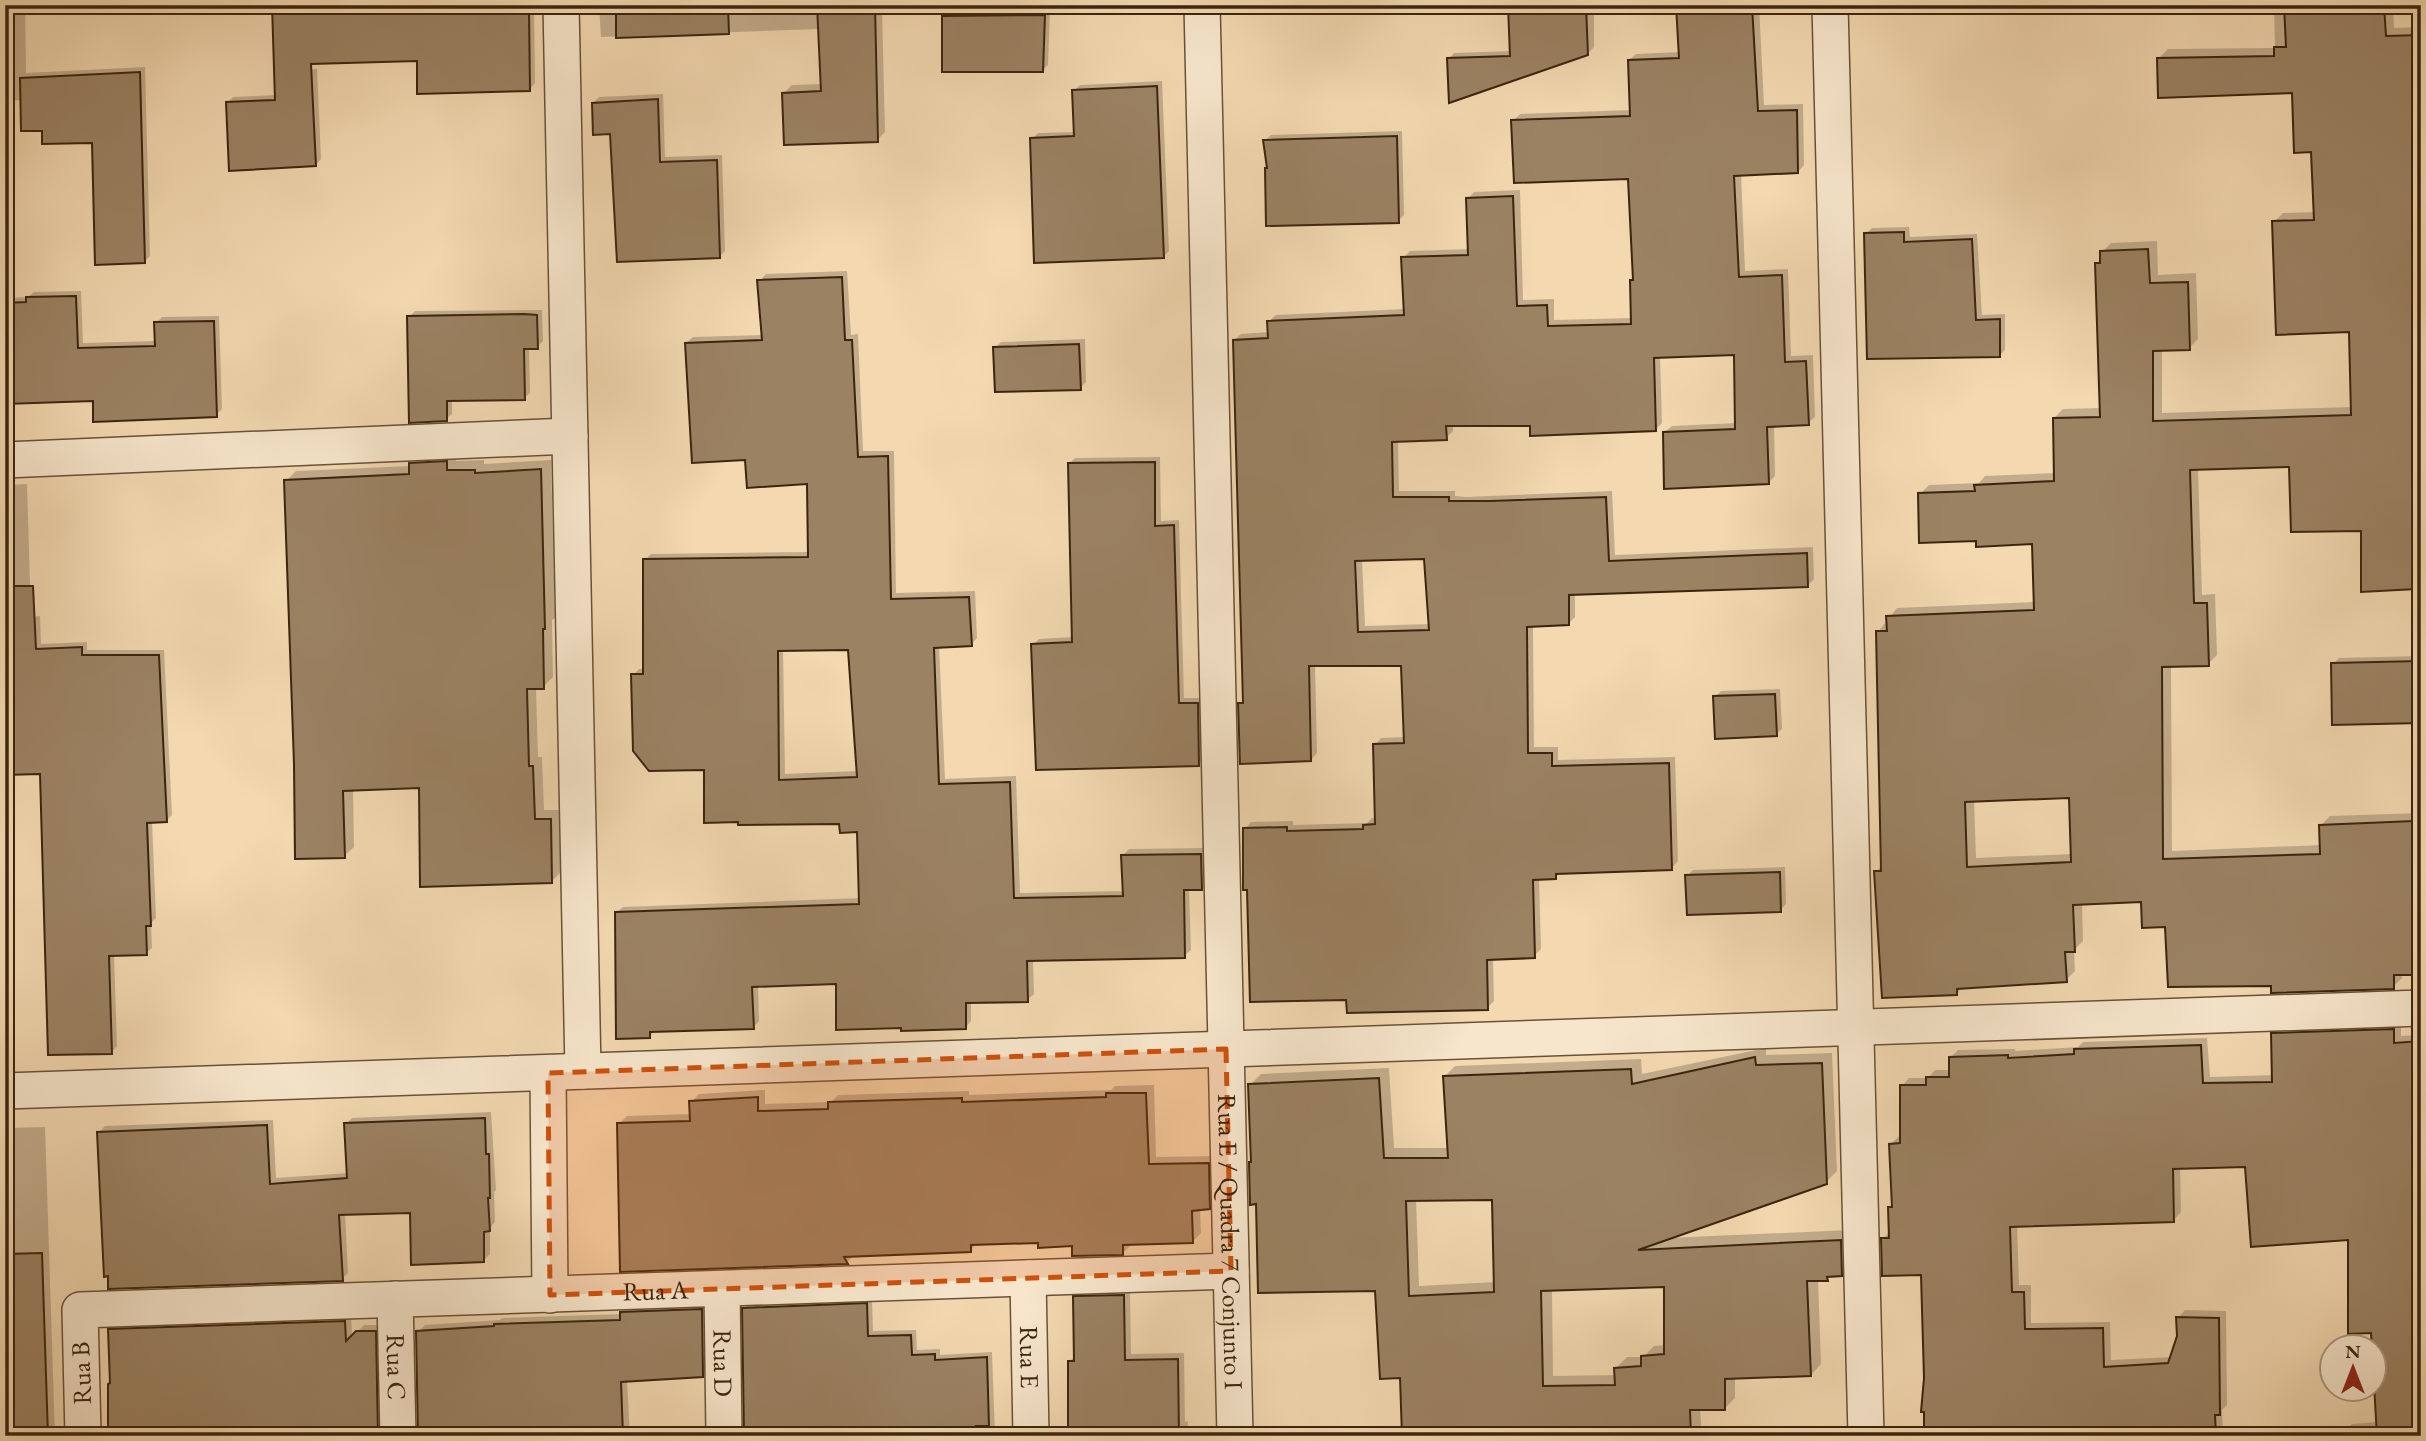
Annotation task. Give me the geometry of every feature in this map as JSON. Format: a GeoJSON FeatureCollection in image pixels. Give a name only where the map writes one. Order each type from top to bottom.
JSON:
{"type":"FeatureCollection","features":[{"type":"Feature","properties":{"kind":"street"},"geometry":{"type":"LineString","coordinates":[[561,5],[583,1072]]}},
{"type":"Feature","properties":{"kind":"street","name":"Rua E / Quadra 7 Conjunto I"},"geometry":{"type":"LineString","coordinates":[[1202,5],[1235,1436]]}},
{"type":"Feature","properties":{"kind":"street"},"geometry":{"type":"LineString","coordinates":[[1830,5],[1866,1436]]}},
{"type":"Feature","properties":{"kind":"street"},"geometry":{"type":"LineString","coordinates":[[5,460],[570,436]]}},
{"type":"Feature","properties":{"kind":"street"},"geometry":{"type":"LineString","coordinates":[[5,1091],[2421,1008]]}},
{"type":"Feature","properties":{"kind":"street"},"geometry":{"type":"LineString","coordinates":[[548,1073],[550,1295]]}},
{"type":"Feature","properties":{"kind":"street","name":"Rua A"},"geometry":{"type":"LineString","coordinates":[[80,1310],[1231,1271]]}},
{"type":"Feature","properties":{"kind":"street","name":"Rua E"},"geometry":{"type":"LineString","coordinates":[[1028,1278],[1031,1436]]}},
{"type":"Feature","properties":{"kind":"street","name":"Rua D"},"geometry":{"type":"LineString","coordinates":[[722,1289],[724,1436]]}},
{"type":"Feature","properties":{"kind":"street","name":"Rua C"},"geometry":{"type":"LineString","coordinates":[[395,1300],[398,1436]]}},
{"type":"Feature","properties":{"kind":"street","name":"Rua B"},"geometry":{"type":"LineString","coordinates":[[80,1310],[83,1436]]}},
{"type":"Feature","properties":{"kind":"highlighted area"},"geometry":{"type":"Polygon","coordinates":[[[1226,1049],[1231,1271],[550,1295],[548,1073],[1226,1049]]]}},
{"type":"Feature","properties":{"kind":"building"},"geometry":{"type":"Polygon","coordinates":[[[272,5],[453,5],[454,11],[529,10],[530,91],[417,94],[417,61],[311,64],[316,166],[229,171],[226,102],[275,100],[272,5]]]}},
{"type":"Feature","properties":{"kind":"building"},"geometry":{"type":"Polygon","coordinates":[[[616,5],[728,5],[729,34],[616,38],[616,5]]]}},
{"type":"Feature","properties":{"kind":"building"},"geometry":{"type":"Polygon","coordinates":[[[817,5],[875,5],[878,142],[784,145],[782,93],[821,91],[817,5]]]}},
{"type":"Feature","properties":{"kind":"building"},"geometry":{"type":"Polygon","coordinates":[[[1508,5],[1586,5],[1588,55],[1449,103],[1447,58],[1510,56],[1508,5]]]}},
{"type":"Feature","properties":{"kind":"building"},"geometry":{"type":"Polygon","coordinates":[[[1676,5],[1752,5],[1758,111],[1797,110],[1798,173],[1734,176],[1739,277],[1782,275],[1785,362],[1806,361],[1809,425],[1767,427],[1769,484],[1664,489],[1663,432],[1735,429],[1734,355],[1654,358],[1656,431],[1530,436],[1530,426],[1446,426],[1447,440],[1392,442],[1393,497],[1449,497],[1449,501],[1490,501],[1606,497],[1609,561],[1807,553],[1808,587],[1569,595],[1569,625],[1527,627],[1528,753],[1552,753],[1552,766],[1669,763],[1672,870],[1556,874],[1556,879],[1533,880],[1535,958],[1487,960],[1488,1010],[1347,1013],[1346,1000],[1250,1002],[1247,890],[1243,890],[1243,828],[1287,827],[1287,831],[1363,829],[1363,825],[1375,824],[1373,744],[1404,743],[1401,666],[1309,666],[1311,761],[1240,764],[1238,703],[1243,703],[1233,340],[1268,338],[1267,321],[1404,315],[1401,257],[1468,255],[1466,198],[1513,196],[1517,306],[1547,305],[1548,326],[1631,324],[1630,280],[1633,280],[1628,179],[1514,183],[1511,120],[1630,116],[1628,60],[1679,58],[1676,5]],[[1424,559],[1355,561],[1358,632],[1429,630],[1424,559]]]}},
{"type":"Feature","properties":{"kind":"building"},"geometry":{"type":"Polygon","coordinates":[[[2284,5],[2384,5],[2386,36],[2421,35],[2421,249],[2414,249],[2417,342],[2421,342],[2421,533],[2415,533],[2416,589],[2361,592],[2361,531],[2291,532],[2289,467],[2190,470],[2194,603],[2207,603],[2209,666],[2162,667],[2163,859],[2320,854],[2319,825],[2414,821],[2421,924],[2420,975],[2394,975],[2394,989],[2271,993],[2271,986],[2168,987],[2165,927],[2142,928],[2141,902],[2073,905],[2075,952],[2065,952],[2067,982],[1957,989],[1957,995],[1882,998],[1874,871],[1881,871],[1876,631],[1887,631],[1886,616],[2034,610],[2032,544],[1976,547],[1976,541],[1919,543],[1918,493],[1975,491],[1974,485],[2054,481],[2053,418],[2100,417],[2095,263],[2100,263],[2100,251],[2148,249],[2150,283],[2188,282],[2190,350],[2153,351],[2153,421],[2351,415],[2349,332],[2276,335],[2272,221],[2314,220],[2311,152],[2294,153],[2292,93],[2158,98],[2157,58],[2274,56],[2274,47],[2286,47],[2284,5]],[[2069,798],[1965,802],[1967,867],[2071,862],[2069,798]]]}},
{"type":"Feature","properties":{"kind":"building"},"geometry":{"type":"Polygon","coordinates":[[[1045,15],[1043,72],[942,72],[942,16],[1045,15]]]}},
{"type":"Feature","properties":{"kind":"building"},"geometry":{"type":"Polygon","coordinates":[[[140,72],[145,263],[95,265],[92,143],[42,144],[42,131],[21,131],[20,78],[140,72]]]}},
{"type":"Feature","properties":{"kind":"building"},"geometry":{"type":"Polygon","coordinates":[[[1157,86],[1164,258],[1034,263],[1030,138],[1074,136],[1072,90],[1157,86]]]}},
{"type":"Feature","properties":{"kind":"building"},"geometry":{"type":"Polygon","coordinates":[[[658,99],[660,162],[717,160],[720,258],[617,262],[610,134],[593,135],[592,103],[658,99]]]}},
{"type":"Feature","properties":{"kind":"building"},"geometry":{"type":"Polygon","coordinates":[[[1397,136],[1399,223],[1266,226],[1267,168],[1263,140],[1397,136]]]}},
{"type":"Feature","properties":{"kind":"building"},"geometry":{"type":"Polygon","coordinates":[[[1904,232],[1904,242],[1972,239],[1976,320],[2000,319],[2000,357],[1867,359],[1864,233],[1904,232]]]}},
{"type":"Feature","properties":{"kind":"building"},"geometry":{"type":"Polygon","coordinates":[[[842,277],[845,340],[852,340],[858,457],[888,456],[891,599],[969,597],[972,646],[934,648],[939,784],[1010,782],[1014,898],[1123,896],[1121,855],[1201,854],[1202,890],[1184,890],[1185,958],[1027,961],[1028,1002],[966,1003],[966,1029],[836,1030],[836,984],[752,987],[754,1029],[650,1032],[650,1038],[616,1039],[615,912],[859,904],[857,832],[840,833],[839,824],[704,823],[704,770],[649,771],[633,751],[631,674],[643,674],[643,559],[808,557],[807,484],[747,488],[745,460],[692,463],[685,343],[762,340],[757,280],[842,277]],[[848,650],[778,651],[779,780],[857,777],[848,650]]]}},
{"type":"Feature","properties":{"kind":"building"},"geometry":{"type":"Polygon","coordinates":[[[76,296],[78,348],[155,346],[154,322],[214,321],[217,417],[93,422],[93,401],[5,404],[5,303],[26,302],[26,297],[76,296]]]}},
{"type":"Feature","properties":{"kind":"building"},"geometry":{"type":"Polygon","coordinates":[[[537,315],[538,349],[524,349],[525,400],[447,401],[447,421],[409,423],[407,316],[537,315]]]}},
{"type":"Feature","properties":{"kind":"building"},"geometry":{"type":"Polygon","coordinates":[[[1079,344],[1081,390],[995,392],[993,347],[1079,344]]]}},
{"type":"Feature","properties":{"kind":"building"},"geometry":{"type":"Polygon","coordinates":[[[447,461],[447,470],[475,470],[475,473],[541,469],[544,689],[527,689],[529,766],[533,766],[535,819],[551,819],[552,883],[420,887],[419,788],[343,791],[345,858],[295,859],[284,480],[409,474],[409,463],[447,461]]]}},
{"type":"Feature","properties":{"kind":"building"},"geometry":{"type":"Polygon","coordinates":[[[1155,462],[1155,526],[1174,525],[1179,703],[1198,703],[1199,766],[1036,770],[1031,644],[1072,642],[1068,463],[1155,462]]]}},
{"type":"Feature","properties":{"kind":"building"},"geometry":{"type":"Polygon","coordinates":[[[5,586],[33,586],[36,649],[82,647],[82,655],[159,655],[167,822],[147,823],[151,926],[146,926],[147,955],[109,956],[112,1054],[48,1055],[40,774],[5,775],[5,586]]]}},
{"type":"Feature","properties":{"kind":"building"},"geometry":{"type":"Polygon","coordinates":[[[2421,661],[2421,723],[2332,725],[2331,663],[2421,661]]]}},
{"type":"Feature","properties":{"kind":"building"},"geometry":{"type":"Polygon","coordinates":[[[1775,694],[1777,736],[1715,739],[1713,696],[1775,694]]]}},
{"type":"Feature","properties":{"kind":"building"},"geometry":{"type":"Polygon","coordinates":[[[1780,872],[1781,912],[1687,915],[1685,875],[1780,872]]]}},
{"type":"Feature","properties":{"kind":"building"},"geometry":{"type":"Polygon","coordinates":[[[2394,1029],[2394,1043],[2421,1041],[2421,1436],[2377,1436],[2375,1402],[2388,1402],[2388,1332],[2348,1332],[2348,1240],[2251,1247],[2245,1167],[2173,1169],[2174,1222],[2010,1227],[2012,1292],[2024,1292],[2025,1329],[2103,1328],[2104,1367],[2168,1363],[2177,1336],[2176,1317],[2219,1318],[2220,1415],[2215,1415],[2216,1436],[1924,1436],[1924,1412],[1921,1412],[1924,1378],[1921,1275],[1882,1276],[1881,1238],[1889,1238],[1888,1207],[1892,1207],[1889,1144],[1900,1143],[1900,1085],[1926,1085],[1926,1077],[1949,1077],[1949,1057],[2008,1055],[2008,1058],[2074,1054],[2074,1049],[2201,1045],[2203,1083],[2272,1082],[2271,1033],[2394,1029]]]}},
{"type":"Feature","properties":{"kind":"building"},"geometry":{"type":"Polygon","coordinates":[[[1755,1057],[1756,1065],[1822,1063],[1827,1184],[1638,1250],[1841,1240],[1842,1276],[1827,1277],[1828,1281],[1807,1281],[1811,1376],[1725,1379],[1725,1410],[1690,1410],[1691,1436],[1402,1436],[1400,1378],[1380,1379],[1375,1291],[1258,1293],[1256,1204],[1250,1205],[1248,1084],[1379,1078],[1384,1158],[1448,1158],[1443,1076],[1631,1069],[1632,1084],[1755,1057]],[[1492,1200],[1406,1201],[1409,1296],[1494,1292],[1492,1200]],[[1664,1287],[1541,1291],[1543,1386],[1615,1385],[1614,1368],[1641,1366],[1641,1356],[1664,1354],[1664,1287]]]}},
{"type":"Feature","properties":{"kind":"building"},"geometry":{"type":"Polygon","coordinates":[[[1106,1093],[1146,1093],[1149,1164],[1209,1163],[1210,1209],[1192,1211],[1193,1243],[1123,1245],[1123,1255],[1072,1256],[1072,1246],[1038,1248],[1038,1243],[971,1245],[971,1252],[844,1257],[848,1264],[620,1272],[617,1123],[690,1121],[689,1101],[758,1097],[758,1111],[828,1109],[828,1102],[962,1098],[962,1102],[1106,1097],[1106,1093]]]}},
{"type":"Feature","properties":{"kind":"building"},"geometry":{"type":"Polygon","coordinates":[[[485,1118],[486,1154],[489,1154],[490,1231],[484,1232],[484,1262],[411,1265],[410,1213],[339,1215],[343,1281],[108,1289],[108,1276],[104,1277],[97,1132],[267,1125],[270,1184],[347,1178],[344,1123],[485,1118]]]}},
{"type":"Feature","properties":{"kind":"building"},"geometry":{"type":"Polygon","coordinates":[[[42,1253],[48,1436],[5,1436],[5,1254],[42,1253]]]}},
{"type":"Feature","properties":{"kind":"building"},"geometry":{"type":"Polygon","coordinates":[[[1124,1295],[1125,1360],[1178,1359],[1179,1436],[1068,1436],[1068,1361],[1074,1361],[1073,1296],[1124,1295]]]}},
{"type":"Feature","properties":{"kind":"building"},"geometry":{"type":"Polygon","coordinates":[[[867,1303],[868,1336],[911,1335],[912,1355],[935,1354],[935,1360],[987,1357],[989,1426],[976,1426],[977,1436],[744,1436],[742,1308],[867,1303]]]}},
{"type":"Feature","properties":{"kind":"building"},"geometry":{"type":"Polygon","coordinates":[[[702,1309],[703,1377],[621,1382],[623,1436],[418,1436],[416,1331],[494,1324],[620,1320],[620,1312],[702,1309]]]}},
{"type":"Feature","properties":{"kind":"building"},"geometry":{"type":"Polygon","coordinates":[[[345,1321],[346,1341],[356,1331],[376,1331],[378,1436],[108,1436],[108,1329],[345,1321]]]}}]}
